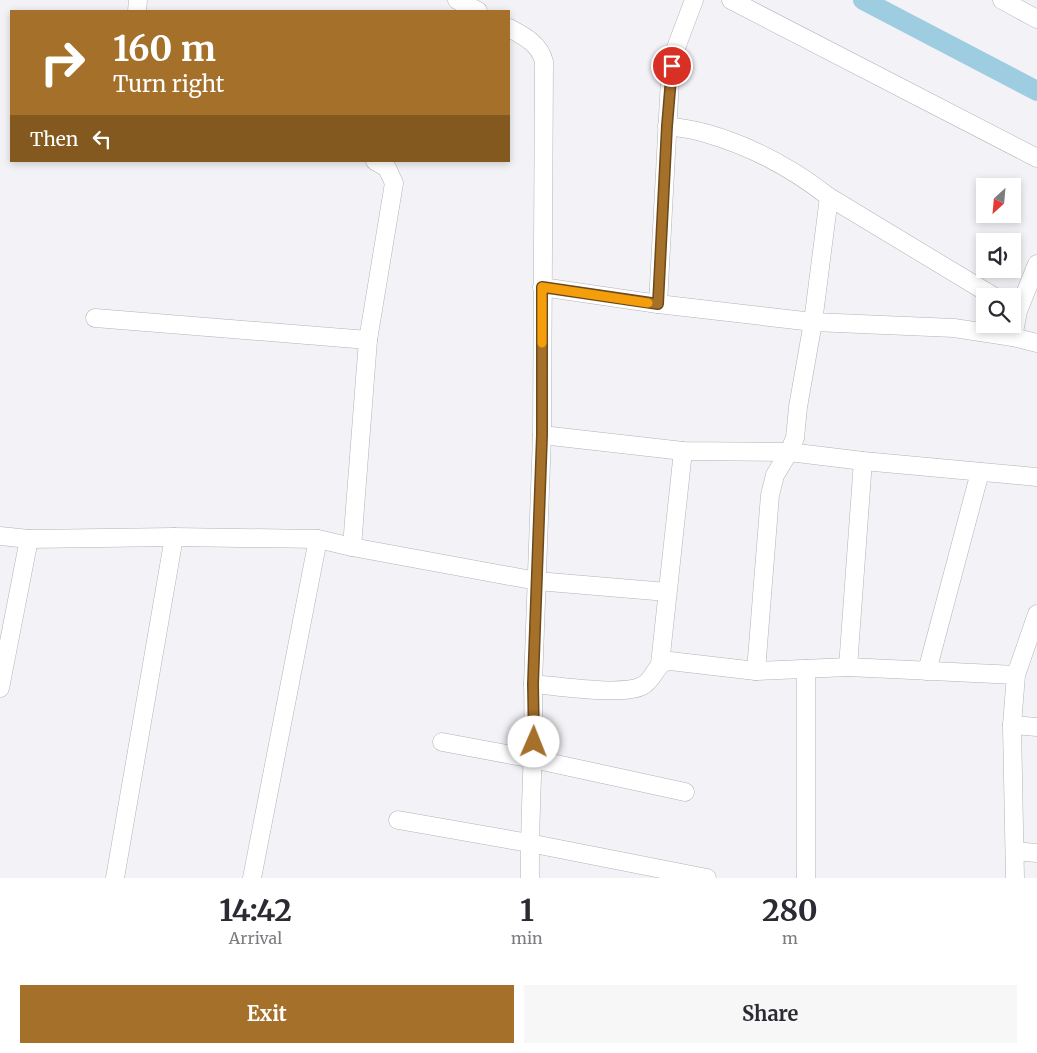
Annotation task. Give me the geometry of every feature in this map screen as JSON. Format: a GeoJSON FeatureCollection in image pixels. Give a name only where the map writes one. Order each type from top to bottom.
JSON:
{"type":"FeatureCollection","features":[{"type":"Feature","properties":{"kind":"street"},"geometry":{"type":"LineString","coordinates":[[457,0],[476,10]]}},
{"type":"Feature","properties":{"kind":"street"},"geometry":{"type":"LineString","coordinates":[[658,304],[667,126],[674,53],[694,0]]}},
{"type":"Feature","properties":{"kind":"street"},"geometry":{"type":"LineString","coordinates":[[731,0],[1037,158]]}},
{"type":"Feature","properties":{"kind":"street"},"geometry":{"type":"LineString","coordinates":[[1002,0],[1037,19]]}},
{"type":"Feature","properties":{"kind":"street"},"geometry":{"type":"LineString","coordinates":[[510,28],[526,36],[535,44],[542,53],[544,62],[542,435],[533,684],[534,725],[529,843],[530,878]]}},
{"type":"Feature","properties":{"kind":"street"},"geometry":{"type":"LineString","coordinates":[[667,126],[704,132],[752,149],[806,179],[829,197],[980,288]]}},
{"type":"Feature","properties":{"kind":"street"},"geometry":{"type":"LineString","coordinates":[[352,547],[368,340],[394,183],[387,168],[376,162]]}},
{"type":"Feature","properties":{"kind":"street"},"geometry":{"type":"LineString","coordinates":[[756,671],[770,496],[775,475],[795,438],[798,408],[813,322],[829,197]]}},
{"type":"Feature","properties":{"kind":"street"},"geometry":{"type":"LineString","coordinates":[[1021,297],[1037,264]]}},
{"type":"Feature","properties":{"kind":"street"},"geometry":{"type":"LineString","coordinates":[[542,287],[658,304],[813,322],[954,328],[1037,343]]}},
{"type":"Feature","properties":{"kind":"street"},"geometry":{"type":"LineString","coordinates":[[95,318],[368,340]]}},
{"type":"Feature","properties":{"kind":"street"},"geometry":{"type":"LineString","coordinates":[[1013,333],[1013,338]]}},
{"type":"Feature","properties":{"kind":"street"},"geometry":{"type":"LineString","coordinates":[[542,435],[683,451],[789,452],[863,461],[1037,477]]}},
{"type":"Feature","properties":{"kind":"street"},"geometry":{"type":"LineString","coordinates":[[533,684],[616,691],[642,687],[651,679],[660,664],[683,451]]}},
{"type":"Feature","properties":{"kind":"street"},"geometry":{"type":"LineString","coordinates":[[848,667],[863,461]]}},
{"type":"Feature","properties":{"kind":"street"},"geometry":{"type":"LineString","coordinates":[[927,670],[980,472]]}},
{"type":"Feature","properties":{"kind":"street"},"geometry":{"type":"LineString","coordinates":[[0,536],[29,539],[174,537],[318,539],[537,581],[667,592]]}},
{"type":"Feature","properties":{"kind":"street"},"geometry":{"type":"LineString","coordinates":[[115,878],[174,537]]}},
{"type":"Feature","properties":{"kind":"street"},"geometry":{"type":"LineString","coordinates":[[0,688],[29,539]]}},
{"type":"Feature","properties":{"kind":"street"},"geometry":{"type":"LineString","coordinates":[[252,878],[318,539]]}},
{"type":"Feature","properties":{"kind":"street"},"geometry":{"type":"LineString","coordinates":[[1015,878],[1012,725],[1016,675],[1037,614]]}},
{"type":"Feature","properties":{"kind":"street"},"geometry":{"type":"LineString","coordinates":[[660,664],[675,661],[756,671],[848,667],[1016,675]]}},
{"type":"Feature","properties":{"kind":"street"},"geometry":{"type":"LineString","coordinates":[[806,670],[806,878]]}},
{"type":"Feature","properties":{"kind":"street"},"geometry":{"type":"LineString","coordinates":[[1012,725],[1037,727]]}},
{"type":"Feature","properties":{"kind":"street"},"geometry":{"type":"LineString","coordinates":[[442,742],[533,759],[685,792]]}},
{"type":"Feature","properties":{"kind":"street"},"geometry":{"type":"LineString","coordinates":[[398,820],[529,843],[707,878]]}},
{"type":"Feature","properties":{"kind":"street"},"geometry":{"type":"LineString","coordinates":[[1015,851],[1037,852]]}},
{"type":"Feature","properties":{"kind":"waterway"},"geometry":{"type":"LineString","coordinates":[[863,0],[1037,91]]}},
{"type":"Feature","properties":{"kind":"slow traffic"},"geometry":{"type":"LineString","coordinates":[[542,343],[542,287],[648,303]]}},
{"type":"Feature","properties":{"kind":"route"},"geometry":{"type":"LineString","coordinates":[[534,742],[533,684],[542,435],[542,287],[658,304],[672,66]]}}]}
